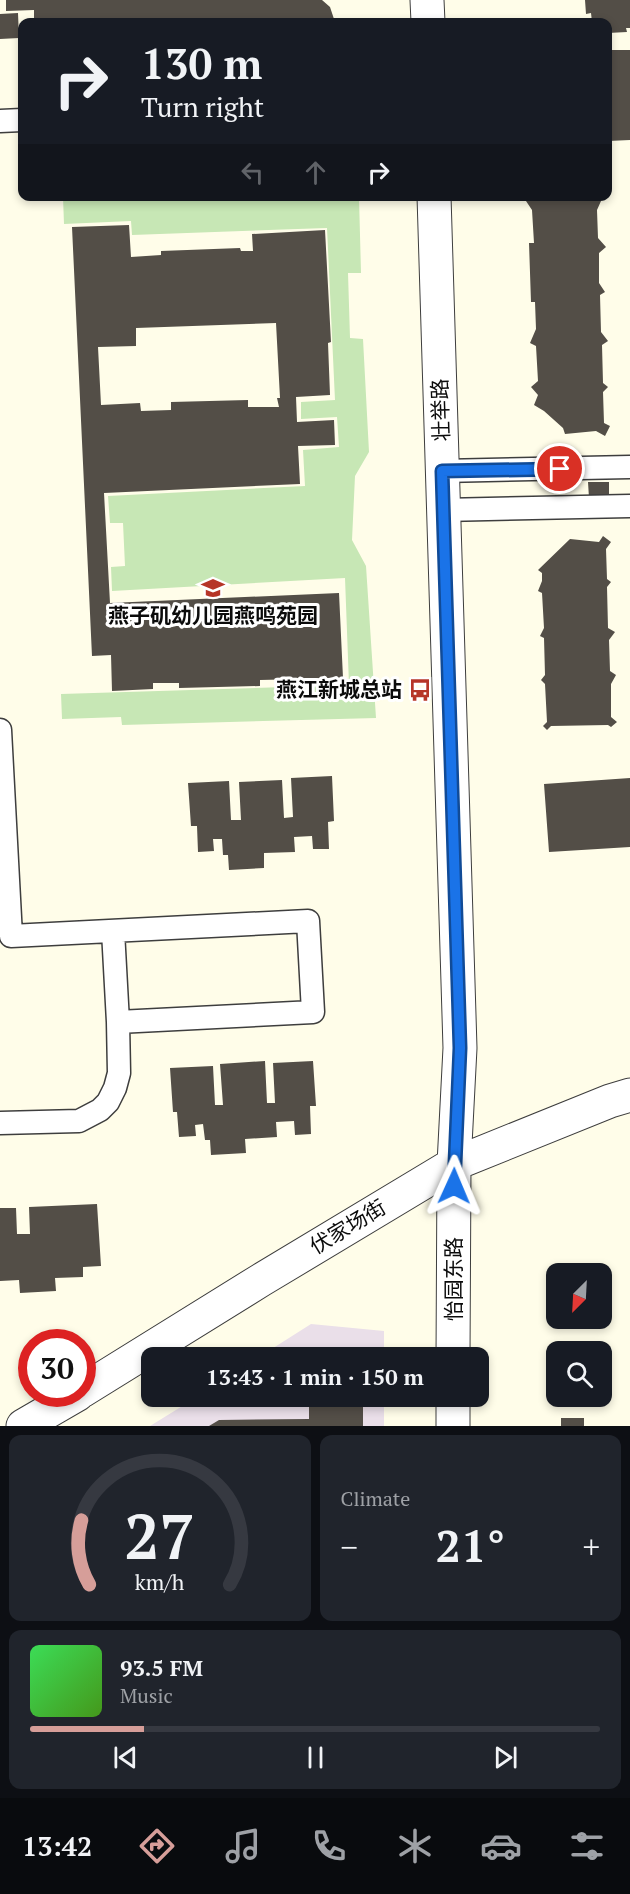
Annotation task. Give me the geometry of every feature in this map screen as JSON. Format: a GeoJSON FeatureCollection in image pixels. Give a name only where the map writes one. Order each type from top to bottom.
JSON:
{"type":"FeatureCollection","features":[{"type":"Feature","properties":{"kind":"street"},"geometry":{"type":"LineString","coordinates":[[427,0],[428,18]]}},
{"type":"Feature","properties":{"kind":"street","name":"壮举路"},"geometry":{"type":"LineString","coordinates":[[434,201],[460,1048],[454,1164]]}},
{"type":"Feature","properties":{"kind":"street","name":"伏家场街"},"geometry":{"type":"LineString","coordinates":[[96,1382],[454,1164],[630,1095]]}},
{"type":"Feature","properties":{"kind":"street","name":"怡园东路"},"geometry":{"type":"LineString","coordinates":[[453,1347],[454,1164]]}},
{"type":"Feature","properties":{"kind":"street"},"geometry":{"type":"LineString","coordinates":[[22,1426],[55,1407]]}},
{"type":"Feature","properties":{"kind":"street"},"geometry":{"type":"LineString","coordinates":[[453,1407],[453,1426]]}},
{"type":"Feature","properties":{"kind":"lane"},"geometry":{"type":"LineString","coordinates":[[0,121],[18,120]]}},
{"type":"Feature","properties":{"kind":"lane"},"geometry":{"type":"LineString","coordinates":[[442,471],[630,467]]}},
{"type":"Feature","properties":{"kind":"lane"},"geometry":{"type":"LineString","coordinates":[[443,510],[630,506]]}},
{"type":"Feature","properties":{"kind":"lane"},"geometry":{"type":"LineString","coordinates":[[0,730],[11,936],[308,921],[313,1012],[118,1022]]}},
{"type":"Feature","properties":{"kind":"lane"},"geometry":{"type":"LineString","coordinates":[[0,1123],[79,1120],[100,1110],[108,1101],[119,1073],[113,931]]}},
{"type":"Feature","properties":{"kind":"shaded area"},"geometry":{"type":"Polygon","coordinates":[[[311,1324],[384,1331],[384,1347],[275,1347],[311,1324]]]}},
{"type":"Feature","properties":{"kind":"shaded area"},"geometry":{"type":"Polygon","coordinates":[[[181,1407],[384,1407],[384,1426],[150,1426],[181,1407]]]}},
{"type":"Feature","properties":{"kind":"green space"},"geometry":{"type":"Polygon","coordinates":[[[63,201],[359,201],[361,273],[348,273],[350,338],[363,339],[369,452],[355,476],[352,540],[366,566],[376,718],[122,725],[121,717],[62,719],[61,694],[349,685],[345,578],[112,591],[111,567],[125,566],[123,523],[110,523],[108,496],[305,486],[303,450],[339,447],[337,417],[301,419],[301,402],[335,400],[327,228],[132,235],[131,221],[64,224],[63,201]]]}},
{"type":"Feature","properties":{"kind":"building"},"geometry":{"type":"Polygon","coordinates":[[[6,0],[322,0],[330,7],[334,18],[34,18],[34,10],[6,11],[6,0]]]}},
{"type":"Feature","properties":{"kind":"building"},"geometry":{"type":"Polygon","coordinates":[[[585,0],[630,0],[630,28],[626,28],[627,32],[612,33],[612,18],[592,18],[591,13],[586,14],[585,0]]]}},
{"type":"Feature","properties":{"kind":"building"},"geometry":{"type":"Polygon","coordinates":[[[18,13],[18,38],[0,39],[0,14],[18,13]]]}},
{"type":"Feature","properties":{"kind":"building"},"geometry":{"type":"Polygon","coordinates":[[[612,50],[630,50],[630,140],[612,141],[612,50]]]}},
{"type":"Feature","properties":{"kind":"building"},"geometry":{"type":"Polygon","coordinates":[[[526,201],[601,201],[597,210],[598,238],[606,247],[599,253],[599,283],[605,292],[600,295],[601,332],[608,341],[602,345],[603,383],[608,387],[603,392],[604,423],[610,426],[605,436],[596,431],[565,434],[563,428],[534,405],[538,395],[531,387],[538,381],[536,346],[530,343],[536,329],[535,302],[531,302],[529,243],[534,243],[532,210],[526,201]]]}},
{"type":"Feature","properties":{"kind":"building"},"geometry":{"type":"Polygon","coordinates":[[[129,225],[131,257],[161,255],[161,251],[240,248],[241,251],[253,251],[252,234],[325,230],[331,342],[328,343],[330,395],[296,397],[297,422],[334,420],[335,445],[298,446],[300,484],[104,493],[110,603],[339,593],[343,678],[260,680],[260,686],[179,688],[179,683],[153,683],[153,689],[112,691],[111,655],[92,656],[72,227],[129,225]],[[276,323],[136,328],[136,346],[98,347],[101,405],[140,403],[141,411],[171,410],[171,402],[248,400],[248,407],[279,407],[277,398],[280,398],[276,323]]]}},
{"type":"Feature","properties":{"kind":"building"},"geometry":{"type":"Polygon","coordinates":[[[588,482],[609,482],[609,498],[589,498],[588,482]]]}},
{"type":"Feature","properties":{"kind":"building"},"geometry":{"type":"Polygon","coordinates":[[[603,536],[611,542],[606,549],[607,579],[611,582],[607,587],[608,628],[615,632],[609,640],[610,671],[616,675],[611,684],[611,717],[617,722],[611,727],[608,725],[551,726],[547,730],[543,726],[547,722],[545,684],[541,680],[545,675],[544,638],[540,636],[544,628],[542,593],[538,591],[542,573],[538,570],[570,539],[599,542],[603,536]]]}},
{"type":"Feature","properties":{"kind":"building"},"geometry":{"type":"Polygon","coordinates":[[[332,776],[334,821],[328,822],[329,849],[313,849],[312,836],[294,837],[295,852],[264,853],[264,868],[229,870],[228,855],[223,855],[222,839],[213,839],[214,851],[198,852],[197,826],[191,826],[188,783],[229,781],[231,820],[241,820],[239,782],[282,780],[284,818],[293,817],[291,778],[332,776]]]}},
{"type":"Feature","properties":{"kind":"building"},"geometry":{"type":"Polygon","coordinates":[[[630,778],[630,847],[549,852],[544,784],[630,778]]]}},
{"type":"Feature","properties":{"kind":"building"},"geometry":{"type":"Polygon","coordinates":[[[265,1061],[267,1103],[275,1103],[273,1063],[313,1061],[316,1106],[310,1106],[311,1134],[295,1135],[294,1121],[276,1122],[277,1137],[245,1139],[246,1153],[211,1155],[210,1140],[205,1140],[203,1124],[195,1125],[196,1136],[179,1137],[177,1112],[173,1112],[170,1068],[213,1066],[215,1105],[223,1105],[220,1064],[265,1061]]]}},
{"type":"Feature","properties":{"kind":"building"},"geometry":{"type":"Polygon","coordinates":[[[97,1204],[101,1266],[83,1267],[83,1277],[55,1278],[56,1291],[20,1293],[19,1280],[0,1281],[0,1208],[16,1208],[17,1234],[30,1234],[29,1207],[97,1204]]]}},
{"type":"Feature","properties":{"kind":"building"},"geometry":{"type":"Polygon","coordinates":[[[309,1407],[363,1407],[363,1426],[209,1426],[219,1420],[309,1419],[309,1407]]]}},
{"type":"Feature","properties":{"kind":"building"},"geometry":{"type":"Polygon","coordinates":[[[561,1418],[584,1418],[584,1426],[561,1426],[561,1418]]]}},
{"type":"Feature","properties":{"kind":"place","name":"燕子矶幼儿园燕鸣苑园"},"geometry":{"type":"Point","coordinates":[213,588]}},
{"type":"Feature","properties":{"kind":"place","name":"燕江新城总站"},"geometry":{"type":"Point","coordinates":[420,690]}},
{"type":"Feature","properties":{"kind":"route"},"geometry":{"type":"LineString","coordinates":[[454,1186],[460,1048],[442,471],[560,469]]}}]}
